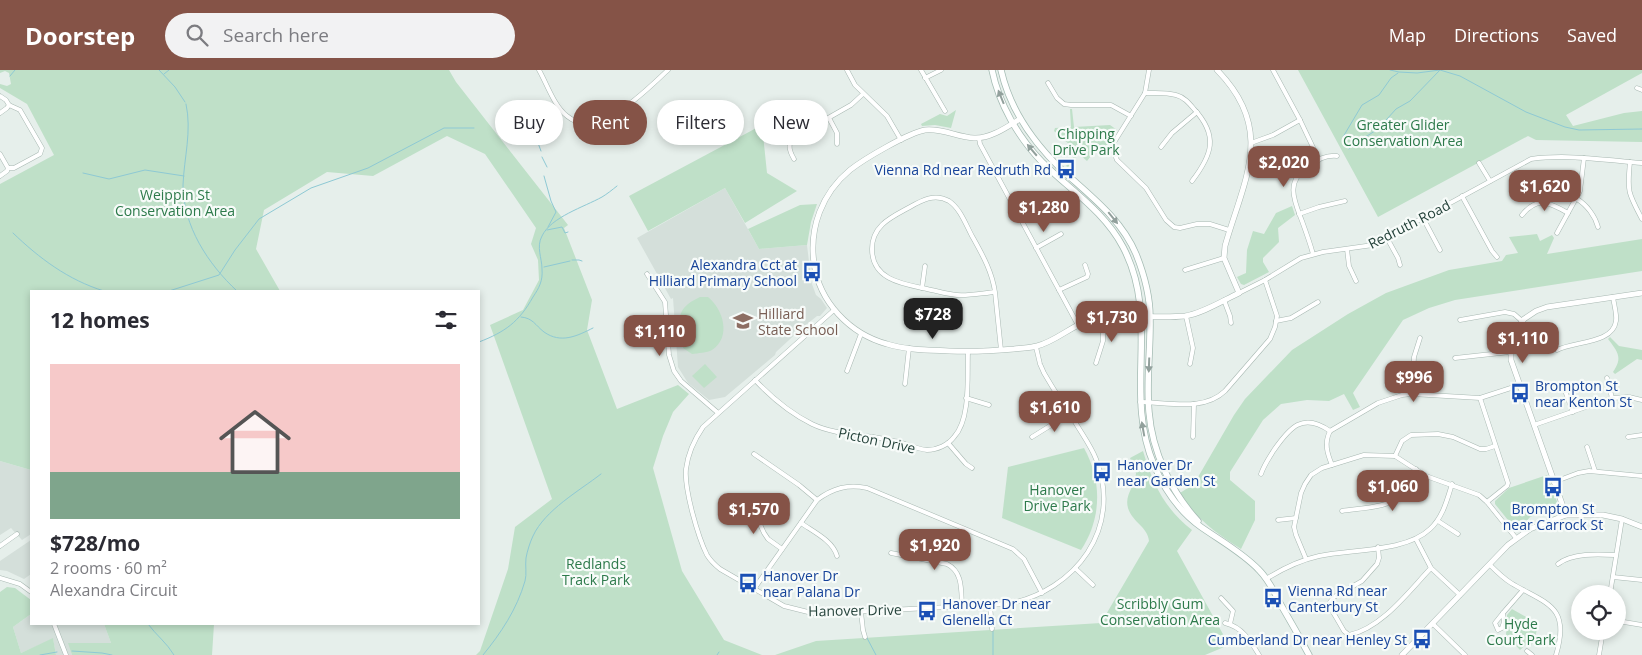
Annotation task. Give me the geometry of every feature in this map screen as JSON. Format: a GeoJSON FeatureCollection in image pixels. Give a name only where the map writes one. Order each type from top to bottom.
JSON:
{"type":"FeatureCollection","features":[{"type":"Feature","properties":{"kind":"main road"},"geometry":{"type":"LineString","coordinates":[[992,70],[1000,96],[1013,123],[1033,151],[1101,216],[1128,257],[1136,279],[1142,317],[1141,417],[1147,446],[1161,480],[1183,511],[1201,527],[1250,561],[1266,579],[1309,655]]}},
{"type":"Feature","properties":{"kind":"main road"},"geometry":{"type":"LineString","coordinates":[[1001,70],[1009,95],[1020,119],[1038,145],[1106,210],[1123,231],[1135,252],[1148,292],[1150,316],[1148,402],[1153,437],[1163,466],[1184,504],[1212,534]]}},
{"type":"Feature","properties":{"kind":"street"},"geometry":{"type":"LineString","coordinates":[[539,70],[558,105],[567,116],[583,123],[590,123],[610,117],[623,109],[668,70]]}},
{"type":"Feature","properties":{"kind":"street"},"geometry":{"type":"LineString","coordinates":[[847,70],[855,85],[887,116],[901,140]]}},
{"type":"Feature","properties":{"kind":"street"},"geometry":{"type":"LineString","coordinates":[[921,70],[945,111]]}},
{"type":"Feature","properties":{"kind":"street"},"geometry":{"type":"LineString","coordinates":[[925,78],[941,70]]}},
{"type":"Feature","properties":{"kind":"street"},"geometry":{"type":"LineString","coordinates":[[1149,70],[1145,93],[1114,144],[1114,156],[1146,188],[1169,223],[1174,227],[1210,224],[1229,230]]}},
{"type":"Feature","properties":{"kind":"street"},"geometry":{"type":"LineString","coordinates":[[1217,70],[1232,88],[1242,106],[1251,143],[1247,177],[1229,230],[1224,258],[1239,293]]}},
{"type":"Feature","properties":{"kind":"street"},"geometry":{"type":"LineString","coordinates":[[1273,70],[1319,160]]}},
{"type":"Feature","properties":{"kind":"street"},"geometry":{"type":"LineString","coordinates":[[1048,83],[1057,98],[1064,104],[1111,105],[1131,116]]}},
{"type":"Feature","properties":{"kind":"street"},"geometry":{"type":"LineString","coordinates":[[1637,88],[1642,90]]}},
{"type":"Feature","properties":{"kind":"street"},"geometry":{"type":"LineString","coordinates":[[1145,93],[1178,95],[1197,112],[1207,126],[1210,142],[1207,159],[1192,181]]}},
{"type":"Feature","properties":{"kind":"street"},"geometry":{"type":"LineString","coordinates":[[794,160],[789,149],[790,141],[797,135],[851,105],[863,94]]}},
{"type":"Feature","properties":{"kind":"street"},"geometry":{"type":"LineString","coordinates":[[0,96],[9,105],[20,110],[42,148],[40,154],[14,168],[8,168]]}},
{"type":"Feature","properties":{"kind":"street"},"geometry":{"type":"LineString","coordinates":[[0,113],[9,105]]}},
{"type":"Feature","properties":{"kind":"street"},"geometry":{"type":"LineString","coordinates":[[1161,147],[1172,133],[1197,112]]}},
{"type":"Feature","properties":{"kind":"street"},"geometry":{"type":"LineString","coordinates":[[829,118],[837,133],[837,144]]}},
{"type":"Feature","properties":{"kind":"street"},"geometry":{"type":"LineString","coordinates":[[1020,119],[991,135],[979,138],[934,130],[920,132],[901,140],[860,163],[842,177],[827,197],[818,216],[813,243],[814,266],[822,291],[834,310],[846,323],[861,334],[877,341],[909,348],[968,352],[1036,347]]}},
{"type":"Feature","properties":{"kind":"street"},"geometry":{"type":"LineString","coordinates":[[1251,143],[1273,135],[1300,120]]}},
{"type":"Feature","properties":{"kind":"street"},"geometry":{"type":"LineString","coordinates":[[979,138],[980,144],[1018,216],[1078,325]]}},
{"type":"Feature","properties":{"kind":"street"},"geometry":{"type":"LineString","coordinates":[[0,154],[8,168]]}},
{"type":"Feature","properties":{"kind":"street"},"geometry":{"type":"LineString","coordinates":[[1313,254],[1293,198],[1294,184],[1304,169],[1319,160],[1337,156]]}},
{"type":"Feature","properties":{"kind":"street"},"geometry":{"type":"LineString","coordinates":[[1557,233],[1580,191],[1584,158]]}},
{"type":"Feature","properties":{"kind":"street","name":"Redruth Road"},"geometry":{"type":"LineString","coordinates":[[1036,347],[1092,319],[1186,316],[1239,293],[1292,263],[1313,254],[1366,247],[1387,238],[1531,159],[1584,158],[1642,163]]}},
{"type":"Feature","properties":{"kind":"street"},"geometry":{"type":"LineString","coordinates":[[1479,162],[1490,181]]}},
{"type":"Feature","properties":{"kind":"street"},"geometry":{"type":"LineString","coordinates":[[1630,162],[1629,192],[1642,219]]}},
{"type":"Feature","properties":{"kind":"street"},"geometry":{"type":"LineString","coordinates":[[0,176],[8,168]]}},
{"type":"Feature","properties":{"kind":"street"},"geometry":{"type":"LineString","coordinates":[[1462,196],[1497,257]]}},
{"type":"Feature","properties":{"kind":"street"},"geometry":{"type":"LineString","coordinates":[[995,292],[958,295],[897,283],[885,277],[879,271],[872,255],[872,241],[876,230],[887,220],[921,200],[936,197],[949,201],[958,211],[986,261],[995,292],[1001,350]]}},
{"type":"Feature","properties":{"kind":"street"},"geometry":{"type":"LineString","coordinates":[[1577,199],[1586,206],[1597,221],[1598,227]]}},
{"type":"Feature","properties":{"kind":"street"},"geometry":{"type":"LineString","coordinates":[[1299,214],[1345,201]]}},
{"type":"Feature","properties":{"kind":"street"},"geometry":{"type":"LineString","coordinates":[[1522,215],[1531,206],[1545,202],[1568,213]]}},
{"type":"Feature","properties":{"kind":"street"},"geometry":{"type":"LineString","coordinates":[[1018,216],[1032,208]]}},
{"type":"Feature","properties":{"kind":"street"},"geometry":{"type":"LineString","coordinates":[[1423,218],[1440,250]]}},
{"type":"Feature","properties":{"kind":"street"},"geometry":{"type":"LineString","coordinates":[[1036,248],[1061,234]]}},
{"type":"Feature","properties":{"kind":"street"},"geometry":{"type":"LineString","coordinates":[[1387,238],[1400,265]]}},
{"type":"Feature","properties":{"kind":"street"},"geometry":{"type":"LineString","coordinates":[[1347,249],[1349,266],[1356,281]]}},
{"type":"Feature","properties":{"kind":"street"},"geometry":{"type":"LineString","coordinates":[[1185,270],[1224,258]]}},
{"type":"Feature","properties":{"kind":"street"},"geometry":{"type":"LineString","coordinates":[[1059,290],[1087,277],[1085,265]]}},
{"type":"Feature","properties":{"kind":"street"},"geometry":{"type":"LineString","coordinates":[[922,288],[925,266]]}},
{"type":"Feature","properties":{"kind":"street"},"geometry":{"type":"LineString","coordinates":[[647,274],[665,302],[669,355],[674,371],[682,381],[717,412]]}},
{"type":"Feature","properties":{"kind":"street"},"geometry":{"type":"LineString","coordinates":[[1140,402],[1194,404],[1211,402],[1226,391],[1270,339],[1275,327],[1276,316],[1265,280]]}},
{"type":"Feature","properties":{"kind":"street"},"geometry":{"type":"LineString","coordinates":[[1566,515],[1510,352],[1513,336],[1522,321],[1533,312],[1544,308],[1642,293]]}},
{"type":"Feature","properties":{"kind":"street"},"geometry":{"type":"LineString","coordinates":[[1557,350],[1610,334],[1616,320],[1613,297]]}},
{"type":"Feature","properties":{"kind":"street"},"geometry":{"type":"LineString","coordinates":[[1224,300],[1230,316],[1230,323]]}},
{"type":"Feature","properties":{"kind":"street"},"geometry":{"type":"LineString","coordinates":[[1276,321],[1291,318],[1318,302]]}},
{"type":"Feature","properties":{"kind":"street","name":"Hanover Drive"},"geometry":{"type":"LineString","coordinates":[[834,310],[717,412],[703,427],[690,449],[686,470],[693,512],[708,556],[720,569],[784,606],[812,613],[861,612],[1019,602],[1056,585],[1076,569],[1097,532],[1102,514],[1103,490],[1095,457],[1040,364],[1036,347]]}},
{"type":"Feature","properties":{"kind":"street"},"geometry":{"type":"LineString","coordinates":[[1460,320],[1505,312],[1514,314],[1522,321]]}},
{"type":"Feature","properties":{"kind":"street"},"geometry":{"type":"LineString","coordinates":[[1186,316],[1193,348],[1190,364]]}},
{"type":"Feature","properties":{"kind":"street"},"geometry":{"type":"LineString","coordinates":[[1096,363],[1103,340],[1103,318]]}},
{"type":"Feature","properties":{"kind":"street"},"geometry":{"type":"LineString","coordinates":[[847,371],[861,334]]}},
{"type":"Feature","properties":{"kind":"street"},"geometry":{"type":"LineString","coordinates":[[1412,394],[1414,357],[1420,338]]}},
{"type":"Feature","properties":{"kind":"street"},"geometry":{"type":"LineString","coordinates":[[905,384],[909,348]]}},
{"type":"Feature","properties":{"kind":"street"},"geometry":{"type":"LineString","coordinates":[[968,352],[966,398],[962,426],[948,443],[966,464],[972,468]]}},
{"type":"Feature","properties":{"kind":"street"},"geometry":{"type":"LineString","coordinates":[[1454,358],[1510,352]]}},
{"type":"Feature","properties":{"kind":"street"},"geometry":{"type":"LineString","coordinates":[[1607,378],[1612,398]]}},
{"type":"Feature","properties":{"kind":"street","name":"Picton Drive"},"geometry":{"type":"LineString","coordinates":[[755,380],[778,402],[811,423],[823,428],[895,441],[926,450],[948,443]]}},
{"type":"Feature","properties":{"kind":"street"},"geometry":{"type":"LineString","coordinates":[[1332,465],[1326,451],[1326,443],[1330,431],[1378,403],[1390,398],[1412,394],[1480,398],[1520,385]]}},
{"type":"Feature","properties":{"kind":"street"},"geometry":{"type":"LineString","coordinates":[[1564,388],[1573,412]]}},
{"type":"Feature","properties":{"kind":"street"},"geometry":{"type":"LineString","coordinates":[[1534,425],[1612,398],[1629,397],[1642,400]]}},
{"type":"Feature","properties":{"kind":"street"},"geometry":{"type":"LineString","coordinates":[[966,398],[989,405]]}},
{"type":"Feature","properties":{"kind":"street"},"geometry":{"type":"LineString","coordinates":[[1480,398],[1508,483],[1507,486],[1487,502]]}},
{"type":"Feature","properties":{"kind":"street"},"geometry":{"type":"LineString","coordinates":[[1193,437],[1194,404]]}},
{"type":"Feature","properties":{"kind":"street"},"geometry":{"type":"LineString","coordinates":[[1032,437],[1069,414]]}},
{"type":"Feature","properties":{"kind":"street"},"geometry":{"type":"LineString","coordinates":[[1261,474],[1263,467],[1284,434],[1290,429],[1305,422],[1313,422],[1321,424],[1330,431]]}},
{"type":"Feature","properties":{"kind":"street"},"geometry":{"type":"LineString","coordinates":[[1395,456],[1402,441],[1411,435],[1438,434],[1453,437],[1480,448],[1496,446]]}},
{"type":"Feature","properties":{"kind":"street"},"geometry":{"type":"LineString","coordinates":[[1628,437],[1642,435]]}},
{"type":"Feature","properties":{"kind":"street"},"geometry":{"type":"LineString","coordinates":[[1587,447],[1595,471]]}},
{"type":"Feature","properties":{"kind":"street"},"geometry":{"type":"LineString","coordinates":[[754,454],[817,500]]}},
{"type":"Feature","properties":{"kind":"street"},"geometry":{"type":"LineString","coordinates":[[1306,559],[1294,527],[1301,493],[1305,484],[1312,475],[1322,468],[1364,454],[1395,456],[1426,476],[1479,495],[1516,538]]}},
{"type":"Feature","properties":{"kind":"street"},"geometry":{"type":"LineString","coordinates":[[1342,511],[1394,501],[1404,492],[1416,469]]}},
{"type":"Feature","properties":{"kind":"street"},"geometry":{"type":"LineString","coordinates":[[1554,482],[1578,473],[1595,471],[1642,476]]}},
{"type":"Feature","properties":{"kind":"street"},"geometry":{"type":"LineString","coordinates":[[1266,579],[1306,559],[1404,544],[1416,539],[1429,530],[1438,520],[1444,510],[1452,484]]}},
{"type":"Feature","properties":{"kind":"street"},"geometry":{"type":"LineString","coordinates":[[754,589],[817,500],[831,491],[845,486],[857,486],[867,488],[1013,550],[1024,559],[1042,593]]}},
{"type":"Feature","properties":{"kind":"street"},"geometry":{"type":"LineString","coordinates":[[750,504],[768,539],[782,549]]}},
{"type":"Feature","properties":{"kind":"street"},"geometry":{"type":"LineString","coordinates":[[1402,655],[1516,538],[1536,526],[1566,515],[1603,515],[1622,519],[1642,527]]}},
{"type":"Feature","properties":{"kind":"street"},"geometry":{"type":"LineString","coordinates":[[1278,520],[1296,518]]}},
{"type":"Feature","properties":{"kind":"street"},"geometry":{"type":"LineString","coordinates":[[1611,585],[1622,519]]}},
{"type":"Feature","properties":{"kind":"street"},"geometry":{"type":"LineString","coordinates":[[1438,520],[1458,534]]}},
{"type":"Feature","properties":{"kind":"street"},"geometry":{"type":"LineString","coordinates":[[801,523],[831,544],[836,550],[837,556]]}},
{"type":"Feature","properties":{"kind":"street"},"geometry":{"type":"LineString","coordinates":[[0,546],[17,534]]}},
{"type":"Feature","properties":{"kind":"street"},"geometry":{"type":"LineString","coordinates":[[1416,539],[1431,568],[1460,595]]}},
{"type":"Feature","properties":{"kind":"street"},"geometry":{"type":"LineString","coordinates":[[1378,547],[1379,558],[1377,564],[1362,581],[1334,597],[1330,602],[1330,607],[1336,619],[1344,632],[1349,634],[1354,634],[1389,613],[1431,568]]}},
{"type":"Feature","properties":{"kind":"street"},"geometry":{"type":"LineString","coordinates":[[891,553],[952,566],[959,576],[962,606]]}},
{"type":"Feature","properties":{"kind":"street"},"geometry":{"type":"LineString","coordinates":[[1558,564],[1563,560],[1596,554],[1615,555]]}},
{"type":"Feature","properties":{"kind":"street"},"geometry":{"type":"LineString","coordinates":[[1490,565],[1508,581],[1551,606],[1558,616],[1561,630],[1556,655]]}},
{"type":"Feature","properties":{"kind":"street"},"geometry":{"type":"LineString","coordinates":[[1076,569],[1093,585]]}},
{"type":"Feature","properties":{"kind":"street"},"geometry":{"type":"LineString","coordinates":[[1612,577],[1642,580]]}},
{"type":"Feature","properties":{"kind":"street"},"geometry":{"type":"LineString","coordinates":[[0,578],[20,584],[30,589]]}},
{"type":"Feature","properties":{"kind":"street"},"geometry":{"type":"LineString","coordinates":[[1503,613],[1524,590]]}},
{"type":"Feature","properties":{"kind":"street"},"geometry":{"type":"LineString","coordinates":[[1221,598],[1233,611],[1230,624]]}},
{"type":"Feature","properties":{"kind":"street"},"geometry":{"type":"LineString","coordinates":[[990,605],[992,629]]}},
{"type":"Feature","properties":{"kind":"street"},"geometry":{"type":"LineString","coordinates":[[861,612],[863,630],[866,637]]}},
{"type":"Feature","properties":{"kind":"street"},"geometry":{"type":"LineString","coordinates":[[1626,622],[1642,625]]}},
{"type":"Feature","properties":{"kind":"street"},"geometry":{"type":"LineString","coordinates":[[1224,623],[1230,624],[1246,634],[1259,655]]}},
{"type":"Feature","properties":{"kind":"street"},"geometry":{"type":"LineString","coordinates":[[1433,624],[1465,655]]}},
{"type":"Feature","properties":{"kind":"street"},"geometry":{"type":"LineString","coordinates":[[54,625],[66,655]]}},
{"type":"Feature","properties":{"kind":"street"},"geometry":{"type":"LineString","coordinates":[[1599,655],[1602,640]]}},
{"type":"Feature","properties":{"kind":"street"},"geometry":{"type":"LineString","coordinates":[[1527,651],[1532,655]]}},
{"type":"Feature","properties":{"kind":"shaded area","name":"Hilliard State School"},"geometry":{"type":"Polygon","coordinates":[[[725,188],[759,249],[807,245],[809,276],[816,295],[827,308],[725,397],[709,400],[688,383],[678,367],[673,298],[671,299],[637,238],[725,188]]]}},
{"type":"Feature","properties":{"kind":"shaded area"},"geometry":{"type":"Polygon","coordinates":[[[0,461],[30,470],[30,535],[22,540],[11,528],[0,535],[0,461]]]}},
{"type":"Feature","properties":{"kind":"shaded area"},"geometry":{"type":"Polygon","coordinates":[[[30,541],[30,575],[24,579],[7,571],[0,570],[0,561],[30,541]]]}},
{"type":"Feature","properties":{"kind":"shaded area"},"geometry":{"type":"Polygon","coordinates":[[[30,615],[30,625],[104,625],[111,643],[69,643],[72,655],[56,655],[53,639],[21,653],[13,627],[30,615]]]}},
{"type":"Feature","properties":{"kind":"green space"},"geometry":{"type":"Polygon","coordinates":[[[0,70],[449,70],[456,82],[495,132],[495,145],[505,145],[568,225],[564,228],[592,300],[587,330],[617,409],[678,385],[689,394],[673,412],[653,468],[682,571],[724,640],[762,655],[476,655],[480,651],[508,569],[515,527],[552,499],[490,325],[523,310],[539,280],[538,260],[531,244],[536,228],[485,154],[447,136],[373,176],[327,172],[264,210],[256,249],[279,290],[30,290],[30,470],[0,461],[0,184],[54,155],[27,104],[0,88],[0,84],[7,86],[11,84],[9,73],[5,71],[0,73],[0,70]]]}},
{"type":"Feature","properties":{"kind":"green space","name":"Greater Glider Conservation Area"},"geometry":{"type":"Polygon","coordinates":[[[1298,70],[1642,70],[1642,73],[1566,115],[1573,126],[1624,113],[1642,111],[1642,142],[1536,140],[1528,136],[1378,217],[1298,70]]]}},
{"type":"Feature","properties":{"kind":"green space","name":"Chipping Drive Park"},"geometry":{"type":"Polygon","coordinates":[[[1070,109],[1072,109],[1074,127],[1110,125],[1117,130],[1111,139],[1110,148],[1094,152],[1087,161],[1079,154],[1068,167],[1066,166],[1078,152],[1054,131],[1055,128],[1071,127],[1070,109]]]}},
{"type":"Feature","properties":{"kind":"green space"},"geometry":{"type":"Polygon","coordinates":[[[956,110],[951,128],[935,125],[922,126],[921,124],[940,114],[947,116],[956,110]]]}},
{"type":"Feature","properties":{"kind":"green space"},"geometry":{"type":"Polygon","coordinates":[[[754,129],[754,145],[764,145],[767,173],[797,191],[745,223],[725,188],[648,231],[629,196],[725,145],[744,145],[744,135],[754,129]]]}},
{"type":"Feature","properties":{"kind":"green space"},"geometry":{"type":"Polygon","coordinates":[[[817,204],[811,222],[807,245],[759,249],[748,229],[800,205],[817,204]]]}},
{"type":"Feature","properties":{"kind":"green space"},"geometry":{"type":"Polygon","coordinates":[[[1292,206],[1295,215],[1278,228],[1279,242],[1263,258],[1263,262],[1269,272],[1244,285],[1241,284],[1237,277],[1246,273],[1247,250],[1253,231],[1264,234],[1276,213],[1292,206]]]}},
{"type":"Feature","properties":{"kind":"green space"},"geometry":{"type":"Polygon","coordinates":[[[1537,234],[1540,241],[1552,235],[1554,238],[1547,254],[1642,239],[1642,271],[1455,300],[1429,308],[1403,320],[1353,393],[1360,407],[1353,410],[1344,394],[1329,401],[1307,400],[1281,404],[1263,420],[1230,472],[1230,480],[1255,501],[1255,520],[1241,549],[1207,525],[1192,510],[1180,493],[1194,484],[1245,399],[1292,350],[1348,314],[1386,293],[1449,270],[1502,261],[1506,255],[1518,253],[1509,237],[1537,234]]]}},
{"type":"Feature","properties":{"kind":"green space"},"geometry":{"type":"Polygon","coordinates":[[[700,297],[708,297],[718,309],[723,323],[723,331],[722,338],[712,350],[692,354],[683,348],[680,318],[685,307],[700,297]]]}},
{"type":"Feature","properties":{"kind":"green space"},"geometry":{"type":"Polygon","coordinates":[[[1610,337],[1619,346],[1642,350],[1642,360],[1637,359],[1615,374],[1613,372],[1618,363],[1618,355],[1608,339],[1610,337]]]}},
{"type":"Feature","properties":{"kind":"green space"},"geometry":{"type":"Polygon","coordinates":[[[705,364],[717,377],[704,388],[692,376],[705,364]]]}},
{"type":"Feature","properties":{"kind":"green space","name":"Hanover Drive Park"},"geometry":{"type":"Polygon","coordinates":[[[1084,448],[1094,473],[1097,499],[1093,525],[1081,550],[1002,518],[1008,467],[1084,448]]]}},
{"type":"Feature","properties":{"kind":"green space","name":"Scribbly Gum Conservation Area"},"geometry":{"type":"Polygon","coordinates":[[[1143,451],[1161,495],[1174,513],[1192,530],[1177,551],[1229,645],[1205,655],[775,655],[816,641],[1101,623],[1149,541],[1146,532],[1130,513],[1127,503],[1136,473],[1130,458],[1143,451]]]}},
{"type":"Feature","properties":{"kind":"green space"},"geometry":{"type":"Polygon","coordinates":[[[1547,475],[1559,511],[1544,516],[1535,514],[1529,518],[1524,526],[1516,530],[1495,504],[1495,501],[1509,488],[1547,475]]]}},
{"type":"Feature","properties":{"kind":"green space"},"geometry":{"type":"Polygon","coordinates":[[[7,587],[15,588],[30,599],[30,615],[13,627],[21,653],[53,638],[56,655],[0,655],[0,592],[7,587]]]}},
{"type":"Feature","properties":{"kind":"green space","name":"Hyde Court Park"},"geometry":{"type":"Polygon","coordinates":[[[1512,609],[1531,620],[1536,626],[1535,637],[1531,646],[1527,644],[1520,650],[1506,635],[1507,615],[1512,609]]]}},
{"type":"Feature","properties":{"kind":"green space"},"geometry":{"type":"Polygon","coordinates":[[[104,625],[214,625],[212,655],[72,655],[68,643],[111,643],[104,625]]]}},
{"type":"Feature","properties":{"kind":"waterway"},"geometry":{"type":"LineString","coordinates":[[10,76],[15,70]]}},
{"type":"Feature","properties":{"kind":"waterway"},"geometry":{"type":"LineString","coordinates":[[159,70],[175,87],[185,102]]}},
{"type":"Feature","properties":{"kind":"waterway"},"geometry":{"type":"LineString","coordinates":[[164,74],[169,70]]}},
{"type":"Feature","properties":{"kind":"waterway"},"geometry":{"type":"LineString","coordinates":[[1390,70],[1417,73],[1440,70],[1460,76],[1526,112],[1565,127],[1579,130],[1642,129]]}},
{"type":"Feature","properties":{"kind":"waterway"},"geometry":{"type":"LineString","coordinates":[[1349,149],[1357,140],[1378,129],[1396,109],[1410,101],[1440,70]]}},
{"type":"Feature","properties":{"kind":"waterway"},"geometry":{"type":"LineString","coordinates":[[1343,137],[1362,105],[1379,95],[1391,78],[1398,73]]}},
{"type":"Feature","properties":{"kind":"waterway"},"geometry":{"type":"LineString","coordinates":[[186,104],[188,134],[183,185],[187,215],[192,229],[207,256],[216,269],[236,290]]}},
{"type":"Feature","properties":{"kind":"waterway"},"geometry":{"type":"LineString","coordinates":[[172,290],[219,275],[235,250],[259,219],[311,188],[368,168],[444,128],[474,128]]}},
{"type":"Feature","properties":{"kind":"waterway"},"geometry":{"type":"LineString","coordinates":[[539,145],[541,151]]}},
{"type":"Feature","properties":{"kind":"waterway"},"geometry":{"type":"LineString","coordinates":[[542,157],[547,167]]}},
{"type":"Feature","properties":{"kind":"waterway"},"geometry":{"type":"LineString","coordinates":[[83,173],[109,179],[145,170],[184,176]]}},
{"type":"Feature","properties":{"kind":"waterway"},"geometry":{"type":"LineString","coordinates":[[544,176],[556,212],[548,227]]}},
{"type":"Feature","properties":{"kind":"waterway"},"geometry":{"type":"LineString","coordinates":[[480,342],[504,330],[517,320],[537,291],[542,273],[539,244],[546,229],[560,218],[602,197],[617,186]]}},
{"type":"Feature","properties":{"kind":"waterway"},"geometry":{"type":"LineString","coordinates":[[547,230],[562,227],[565,233],[568,232]]}},
{"type":"Feature","properties":{"kind":"waterway"},"geometry":{"type":"LineString","coordinates":[[13,233],[55,267],[78,281],[101,290]]}},
{"type":"Feature","properties":{"kind":"waterway"},"geometry":{"type":"LineString","coordinates":[[572,260],[582,261]]}},
{"type":"Feature","properties":{"kind":"waterway"},"geometry":{"type":"LineString","coordinates":[[544,267],[570,261]]}},
{"type":"Feature","properties":{"kind":"waterway"},"geometry":{"type":"LineString","coordinates":[[521,317],[531,320],[544,332],[557,338],[569,338],[593,328]]}},
{"type":"Feature","properties":{"kind":"waterway"},"geometry":{"type":"LineString","coordinates":[[483,655],[502,629],[518,601],[526,578],[528,550],[538,527],[554,509],[601,474]]}},
{"type":"Feature","properties":{"kind":"waterway"},"geometry":{"type":"LineString","coordinates":[[149,625],[174,655]]}},
{"type":"Feature","properties":{"kind":"waterway"},"geometry":{"type":"LineString","coordinates":[[993,631],[993,655]]}},
{"type":"Feature","properties":{"kind":"waterway"},"geometry":{"type":"LineString","coordinates":[[867,638],[876,655]]}},
{"type":"Feature","properties":{"kind":"waterway"},"geometry":{"type":"LineString","coordinates":[[72,651],[112,655]]}},
{"type":"Feature","properties":{"kind":"waterway"},"geometry":{"type":"LineString","coordinates":[[40,655],[57,652]]}},
{"type":"Feature","properties":{"kind":"place","name":"Vienna Rd near Redruth Rd"},"geometry":{"type":"Point","coordinates":[1066,169]}},
{"type":"Feature","properties":{"kind":"place","name":"Alexandra Cct at Hilliard Primary School"},"geometry":{"type":"Point","coordinates":[812,272]}},
{"type":"Feature","properties":{"kind":"place","name":"Hilliard State School"},"geometry":{"type":"Point","coordinates":[743,321]}},
{"type":"Feature","properties":{"kind":"place","name":"Brompton St near Kenton St"},"geometry":{"type":"Point","coordinates":[1520,393]}},
{"type":"Feature","properties":{"kind":"place","name":"Hanover Dr near Garden St"},"geometry":{"type":"Point","coordinates":[1102,472]}},
{"type":"Feature","properties":{"kind":"place","name":"Brompton St near Carrock St"},"geometry":{"type":"Point","coordinates":[1553,487]}},
{"type":"Feature","properties":{"kind":"place","name":"Hanover Dr near Palana Dr"},"geometry":{"type":"Point","coordinates":[748,583]}},
{"type":"Feature","properties":{"kind":"place","name":"Vienna Rd near Canterbury St"},"geometry":{"type":"Point","coordinates":[1273,598]}},
{"type":"Feature","properties":{"kind":"place","name":"Hanover Dr near Glenella Ct"},"geometry":{"type":"Point","coordinates":[927,611]}},
{"type":"Feature","properties":{"kind":"place","name":"Cumberland Dr near Henley St"},"geometry":{"type":"Point","coordinates":[1422,639]}},
{"type":"Feature","properties":{"kind":"park label","name":"Weippin St Conservation Area"},"geometry":{"type":"Point","coordinates":[175,202]}},
{"type":"Feature","properties":{"kind":"park label","name":"Redlands Track Park"},"geometry":{"type":"Point","coordinates":[596,572]}}]}
